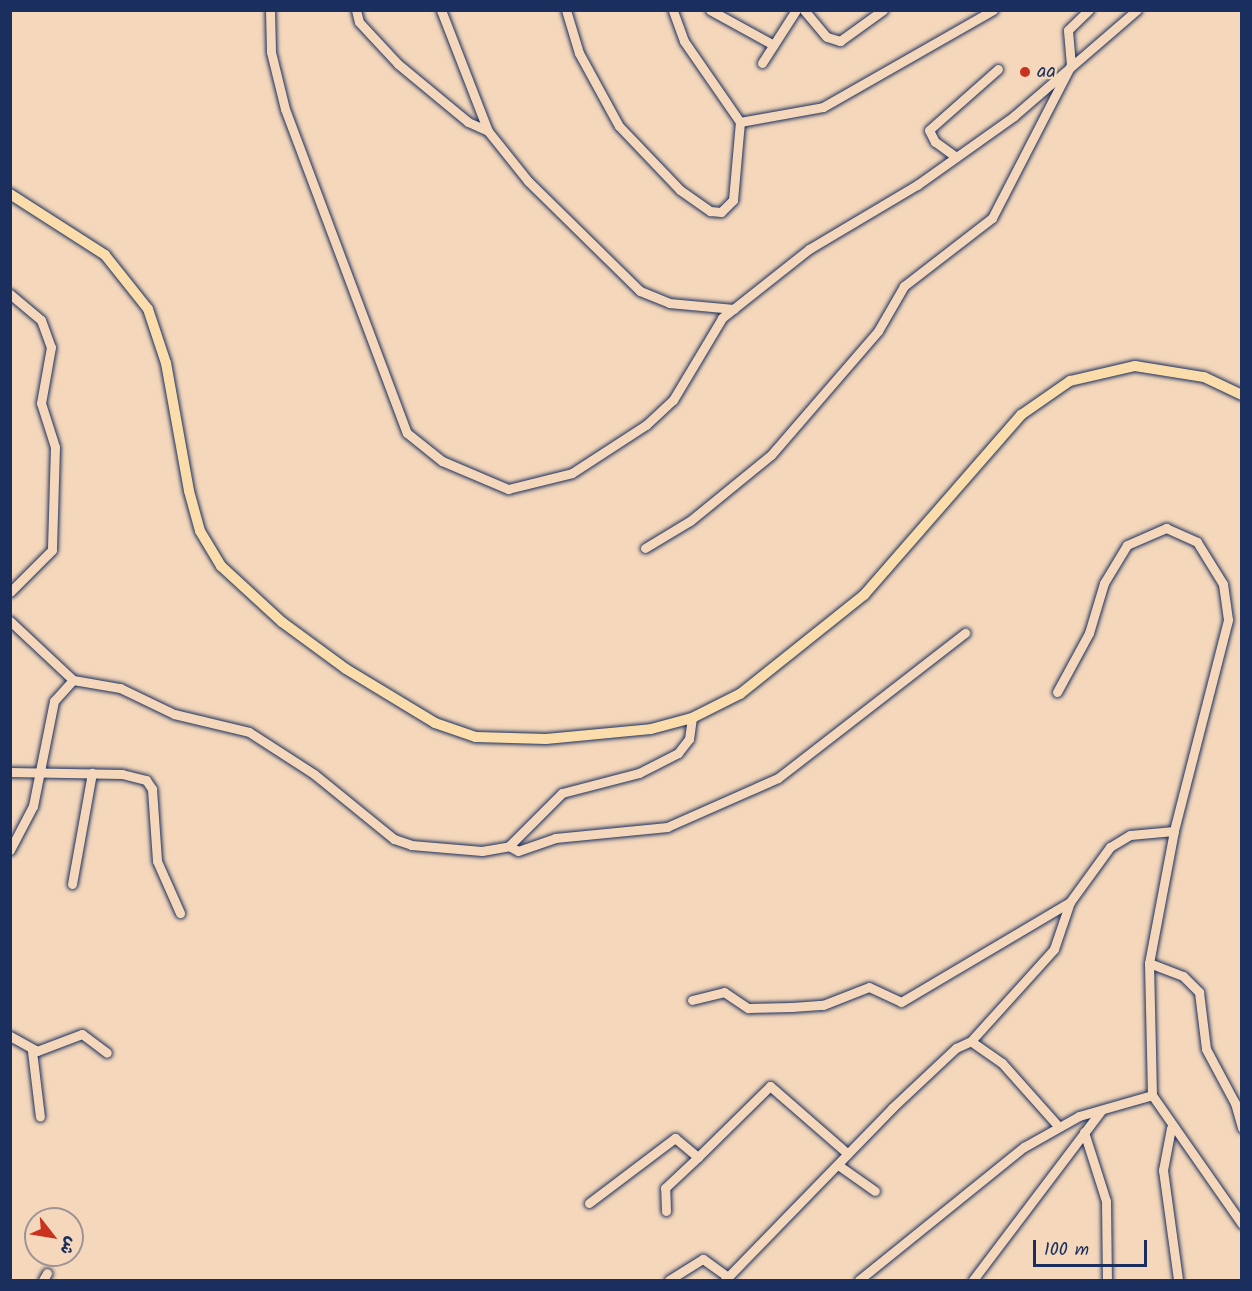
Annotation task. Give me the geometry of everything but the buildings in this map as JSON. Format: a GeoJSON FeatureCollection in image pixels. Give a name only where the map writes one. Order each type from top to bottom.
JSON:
{"type":"FeatureCollection","features":[{"type":"Feature","properties":{"kind":"main road"},"geometry":{"type":"LineString","coordinates":[[10,194],[105,255],[134,286],[159,335],[200,531],[221,566],[282,622],[346,669],[452,732],[512,741],[585,737],[692,718],[759,681],[864,595],[1005,432],[1053,388],[1102,370],[1135,366],[1204,377],[1242,396]]}},
{"type":"Feature","properties":{"kind":"street"},"geometry":{"type":"LineString","coordinates":[[270,10],[271,52],[281,98],[326,225],[401,419],[429,455],[504,488],[572,473],[667,408],[702,346],[734,309],[809,249],[956,157],[1137,10]]}},
{"type":"Feature","properties":{"kind":"street"},"geometry":{"type":"LineString","coordinates":[[356,10],[365,29],[419,84],[488,131],[528,181],[640,291],[669,303],[734,309]]}},
{"type":"Feature","properties":{"kind":"street"},"geometry":{"type":"LineString","coordinates":[[441,10],[488,131]]}},
{"type":"Feature","properties":{"kind":"street"},"geometry":{"type":"LineString","coordinates":[[566,10],[579,53],[619,126],[670,182],[710,211],[726,210],[733,200],[740,122],[684,41],[673,10]]}},
{"type":"Feature","properties":{"kind":"street"},"geometry":{"type":"LineString","coordinates":[[710,10],[723,14],[770,43]]}},
{"type":"Feature","properties":{"kind":"street"},"geometry":{"type":"LineString","coordinates":[[762,63],[770,43],[796,10]]}},
{"type":"Feature","properties":{"kind":"street"},"geometry":{"type":"LineString","coordinates":[[804,10],[827,37],[840,41],[883,10]]}},
{"type":"Feature","properties":{"kind":"street"},"geometry":{"type":"LineString","coordinates":[[740,122],[823,107],[993,10]]}},
{"type":"Feature","properties":{"kind":"street"},"geometry":{"type":"LineString","coordinates":[[645,548],[698,515],[771,455],[878,331],[904,286],[992,218],[1071,65],[1066,34],[1089,10]]}},
{"type":"Feature","properties":{"kind":"street"},"geometry":{"type":"LineString","coordinates":[[956,157],[935,142],[929,130],[998,69]]}},
{"type":"Feature","properties":{"kind":"street"},"geometry":{"type":"LineString","coordinates":[[10,294],[40,320],[51,346],[41,403],[55,447],[52,550],[10,592]]}},
{"type":"Feature","properties":{"kind":"street"},"geometry":{"type":"LineString","coordinates":[[1057,692],[1089,633],[1104,583],[1127,545],[1166,528],[1197,542],[1223,584],[1228,620],[1174,831],[1149,963],[1152,1095],[1171,1128],[1242,1224]]}},
{"type":"Feature","properties":{"kind":"street"},"geometry":{"type":"LineString","coordinates":[[10,621],[73,680],[120,688],[174,714],[259,738],[401,843],[482,850],[509,846],[562,793],[639,773],[678,753],[688,739],[692,718]]}},
{"type":"Feature","properties":{"kind":"street"},"geometry":{"type":"LineString","coordinates":[[509,846],[518,851],[555,838],[667,827],[778,778],[965,633]]}},
{"type":"Feature","properties":{"kind":"street"},"geometry":{"type":"LineString","coordinates":[[10,850],[28,821],[54,701],[73,680]]}},
{"type":"Feature","properties":{"kind":"street"},"geometry":{"type":"LineString","coordinates":[[10,772],[38,774],[92,772],[140,776],[149,783],[157,861],[180,913]]}},
{"type":"Feature","properties":{"kind":"street"},"geometry":{"type":"LineString","coordinates":[[72,884],[92,772]]}},
{"type":"Feature","properties":{"kind":"street"},"geometry":{"type":"LineString","coordinates":[[669,1281],[703,1259],[726,1279],[956,1048],[971,1041],[1054,949],[1070,902],[1116,842],[1174,831]]}},
{"type":"Feature","properties":{"kind":"street"},"geometry":{"type":"LineString","coordinates":[[692,1000],[724,992],[748,1008],[792,1008],[822,1005],[869,987],[901,1002],[1070,902]]}},
{"type":"Feature","properties":{"kind":"street"},"geometry":{"type":"LineString","coordinates":[[1149,963],[1183,976],[1198,992],[1206,1049],[1235,1103],[1242,1128]]}},
{"type":"Feature","properties":{"kind":"street"},"geometry":{"type":"LineString","coordinates":[[32,1051],[82,1034],[107,1053]]}},
{"type":"Feature","properties":{"kind":"street"},"geometry":{"type":"LineString","coordinates":[[10,1036],[32,1051],[40,1117]]}},
{"type":"Feature","properties":{"kind":"street"},"geometry":{"type":"LineString","coordinates":[[971,1041],[1002,1063],[1059,1127]]}},
{"type":"Feature","properties":{"kind":"street"},"geometry":{"type":"LineString","coordinates":[[666,1211],[665,1188],[770,1086],[848,1154]]}},
{"type":"Feature","properties":{"kind":"street"},"geometry":{"type":"LineString","coordinates":[[859,1281],[916,1239],[990,1171],[1059,1127],[1152,1095]]}},
{"type":"Feature","properties":{"kind":"street"},"geometry":{"type":"LineString","coordinates":[[973,1281],[1101,1111]]}},
{"type":"Feature","properties":{"kind":"street"},"geometry":{"type":"LineString","coordinates":[[1171,1128],[1163,1170],[1178,1281]]}},
{"type":"Feature","properties":{"kind":"street"},"geometry":{"type":"LineString","coordinates":[[1084,1132],[1106,1201],[1107,1281]]}},
{"type":"Feature","properties":{"kind":"street"},"geometry":{"type":"LineString","coordinates":[[589,1203],[675,1138],[698,1157]]}},
{"type":"Feature","properties":{"kind":"street"},"geometry":{"type":"LineString","coordinates":[[838,1165],[875,1191]]}},
{"type":"Feature","properties":{"kind":"place","name":"aa"},"geometry":{"type":"Point","coordinates":[1025,72]}}]}
